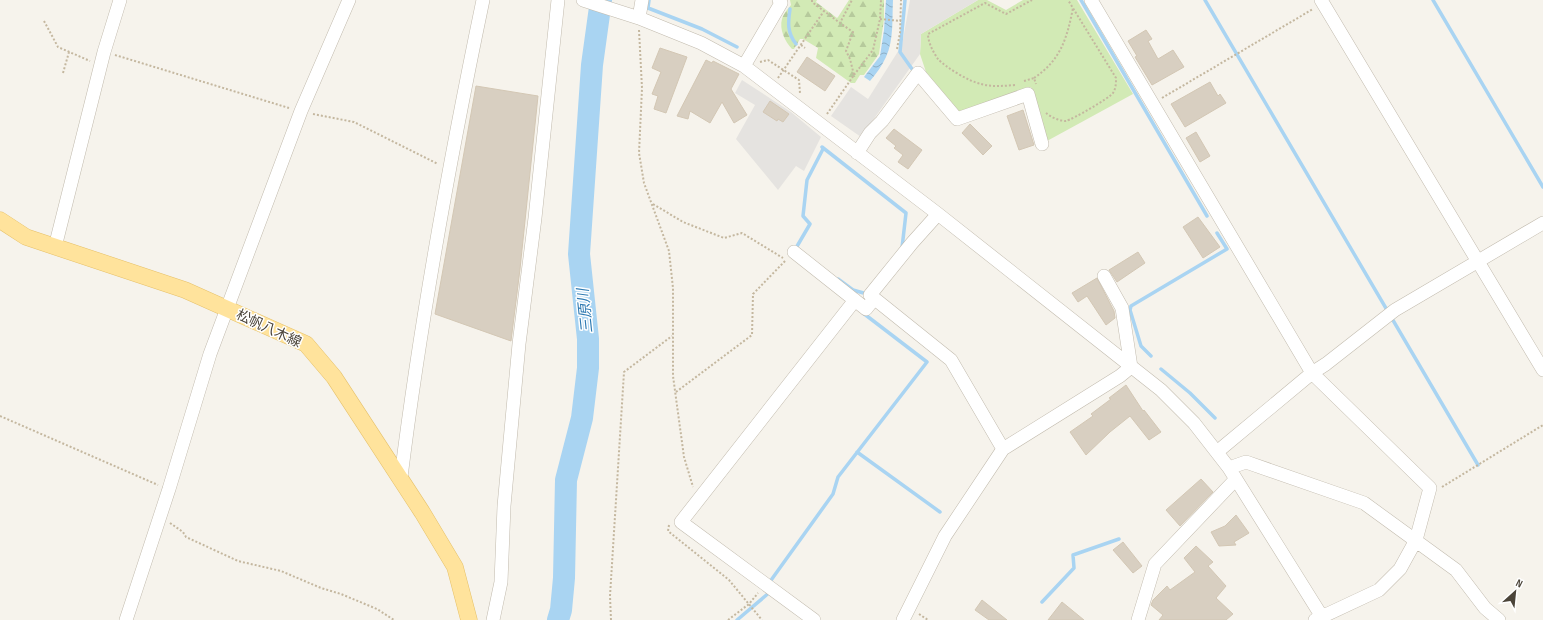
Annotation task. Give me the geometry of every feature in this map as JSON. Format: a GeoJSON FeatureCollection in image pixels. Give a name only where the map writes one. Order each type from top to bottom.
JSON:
{"type":"FeatureCollection","features":[{"type":"Feature","properties":{"kind":"main road","name":"松帆八木線"},"geometry":{"type":"LineString","coordinates":[[0,220],[26,237],[185,290],[306,344],[334,377],[401,477],[455,567],[469,620]]}},
{"type":"Feature","properties":{"kind":"street"},"geometry":{"type":"LineString","coordinates":[[55,247],[104,52],[120,0]]}},
{"type":"Feature","properties":{"kind":"street"},"geometry":{"type":"LineString","coordinates":[[126,620],[169,489],[210,354],[301,111],[349,0]]}},
{"type":"Feature","properties":{"kind":"street"},"geometry":{"type":"LineString","coordinates":[[401,477],[412,390],[449,170],[483,0]]}},
{"type":"Feature","properties":{"kind":"street"},"geometry":{"type":"LineString","coordinates":[[493,620],[501,582],[504,506],[519,352],[558,0]]}},
{"type":"Feature","properties":{"kind":"street"},"geometry":{"type":"LineString","coordinates":[[583,0],[634,17],[701,43],[744,66],[819,125],[938,214],[1161,390],[1194,423],[1229,468],[1320,619],[1378,590],[1400,569],[1416,540],[1430,488],[1312,373],[1091,0]]}},
{"type":"Feature","properties":{"kind":"street"},"geometry":{"type":"LineString","coordinates":[[634,17],[642,0]]}},
{"type":"Feature","properties":{"kind":"street"},"geometry":{"type":"LineString","coordinates":[[744,66],[781,4],[780,0]]}},
{"type":"Feature","properties":{"kind":"street"},"geometry":{"type":"LineString","coordinates":[[1322,1],[1543,370]]}},
{"type":"Feature","properties":{"kind":"street"},"geometry":{"type":"LineString","coordinates":[[857,153],[870,133],[882,121],[918,72],[957,119],[1028,94],[1042,144]]}},
{"type":"Feature","properties":{"kind":"street"},"geometry":{"type":"LineString","coordinates":[[938,214],[912,243],[870,295],[952,360],[1003,449]]}},
{"type":"Feature","properties":{"kind":"street"},"geometry":{"type":"LineString","coordinates":[[1217,452],[1312,373],[1326,364],[1395,310],[1543,223]]}},
{"type":"Feature","properties":{"kind":"street"},"geometry":{"type":"LineString","coordinates":[[0,229],[26,237]]}},
{"type":"Feature","properties":{"kind":"street"},"geometry":{"type":"LineString","coordinates":[[790,256],[866,309],[874,298]]}},
{"type":"Feature","properties":{"kind":"street"},"geometry":{"type":"LineString","coordinates":[[1104,276],[1122,308],[1132,367]]}},
{"type":"Feature","properties":{"kind":"street"},"geometry":{"type":"LineString","coordinates":[[814,620],[681,522],[855,300]]}},
{"type":"Feature","properties":{"kind":"street"},"geometry":{"type":"LineString","coordinates":[[903,620],[945,536],[1003,449],[1132,367]]}},
{"type":"Feature","properties":{"kind":"street"},"geometry":{"type":"LineString","coordinates":[[1229,468],[1246,462],[1364,503],[1456,570],[1485,608],[1499,620]]}},
{"type":"Feature","properties":{"kind":"street"},"geometry":{"type":"LineString","coordinates":[[1138,620],[1155,564],[1235,480]]}},
{"type":"Feature","properties":{"kind":"path"},"geometry":{"type":"LineString","coordinates":[[812,0],[812,2],[853,32],[846,51],[850,59],[854,75]]}},
{"type":"Feature","properties":{"kind":"path"},"geometry":{"type":"LineString","coordinates":[[840,23],[852,0]]}},
{"type":"Feature","properties":{"kind":"path"},"geometry":{"type":"LineString","coordinates":[[819,125],[873,50],[880,20],[881,0]]}},
{"type":"Feature","properties":{"kind":"path"},"geometry":{"type":"LineString","coordinates":[[897,49],[900,33],[901,0]]}},
{"type":"Feature","properties":{"kind":"path"},"geometry":{"type":"LineString","coordinates":[[1015,85],[997,86],[979,84],[961,75],[939,60],[928,40],[928,34],[985,3],[1006,14],[1032,0]]}},
{"type":"Feature","properties":{"kind":"path"},"geometry":{"type":"LineString","coordinates":[[1044,110],[1048,115],[1067,121],[1105,100],[1113,93],[1116,85],[1116,78],[1068,0]]}},
{"type":"Feature","properties":{"kind":"path"},"geometry":{"type":"LineString","coordinates":[[1152,103],[1322,1]]}},
{"type":"Feature","properties":{"kind":"path"},"geometry":{"type":"LineString","coordinates":[[1022,82],[1034,78],[1054,61],[1068,32],[1073,7]]}},
{"type":"Feature","properties":{"kind":"path"},"geometry":{"type":"LineString","coordinates":[[771,87],[824,11]]}},
{"type":"Feature","properties":{"kind":"path"},"geometry":{"type":"LineString","coordinates":[[634,17],[642,88],[639,153],[644,183],[669,251],[673,288],[673,376],[684,457],[694,490]]}},
{"type":"Feature","properties":{"kind":"path"},"geometry":{"type":"LineString","coordinates":[[44,20],[58,47],[101,66]]}},
{"type":"Feature","properties":{"kind":"path"},"geometry":{"type":"LineString","coordinates":[[880,20],[901,20]]}},
{"type":"Feature","properties":{"kind":"path"},"geometry":{"type":"LineString","coordinates":[[801,45],[806,48]]}},
{"type":"Feature","properties":{"kind":"path"},"geometry":{"type":"LineString","coordinates":[[63,73],[69,52]]}},
{"type":"Feature","properties":{"kind":"path"},"geometry":{"type":"LineString","coordinates":[[104,52],[301,111],[354,122],[449,170]]}},
{"type":"Feature","properties":{"kind":"path"},"geometry":{"type":"LineString","coordinates":[[744,66],[768,60],[799,80],[801,99]]}},
{"type":"Feature","properties":{"kind":"path"},"geometry":{"type":"LineString","coordinates":[[1034,78],[1038,90]]}},
{"type":"Feature","properties":{"kind":"path"},"geometry":{"type":"LineString","coordinates":[[652,204],[683,222],[724,238],[742,233],[790,256],[753,294],[752,335],[676,392]]}},
{"type":"Feature","properties":{"kind":"path"},"geometry":{"type":"LineString","coordinates":[[611,620],[610,596],[624,372],[673,335]]}},
{"type":"Feature","properties":{"kind":"path"},"geometry":{"type":"LineString","coordinates":[[0,416],[169,489]]}},
{"type":"Feature","properties":{"kind":"path"},"geometry":{"type":"LineString","coordinates":[[1428,495],[1543,425]]}},
{"type":"Feature","properties":{"kind":"path"},"geometry":{"type":"LineString","coordinates":[[160,516],[183,532],[186,537],[238,561],[281,571],[377,609],[394,620]]}},
{"type":"Feature","properties":{"kind":"path"},"geometry":{"type":"LineString","coordinates":[[673,520],[668,531],[730,580],[762,620]]}},
{"type":"Feature","properties":{"kind":"path"},"geometry":{"type":"LineString","coordinates":[[728,620],[749,604],[765,584]]}},
{"type":"Feature","properties":{"kind":"green space"},"geometry":{"type":"Polygon","coordinates":[[[790,0],[817,0],[816,2],[837,18],[849,0],[884,0],[884,19],[879,54],[864,75],[860,75],[855,83],[851,83],[816,58],[818,48],[803,39],[800,39],[794,49],[789,46],[783,35],[781,23],[783,15],[791,5],[790,0]]]}},
{"type":"Feature","properties":{"kind":"green space"},"geometry":{"type":"Polygon","coordinates":[[[978,0],[987,0],[1006,10],[1023,0],[1077,0],[1133,94],[1047,141],[1031,87],[960,113],[926,72],[920,54],[921,34],[978,0]]]}},
{"type":"Feature","properties":{"kind":"shaded area"},"geometry":{"type":"Polygon","coordinates":[[[910,0],[978,0],[921,34],[920,54],[861,137],[831,116],[851,87],[868,99],[902,45],[910,0]]]}},
{"type":"Feature","properties":{"kind":"shaded area"},"geometry":{"type":"Polygon","coordinates":[[[742,80],[791,112],[821,137],[804,171],[796,166],[778,190],[736,139],[755,105],[735,93],[742,80]]]}},
{"type":"Feature","properties":{"kind":"water"},"geometry":{"type":"Polygon","coordinates":[[[886,0],[893,0],[892,29],[889,50],[879,70],[870,81],[864,77],[880,56],[884,30],[886,0]]]}},
{"type":"Feature","properties":{"kind":"building"},"geometry":{"type":"Polygon","coordinates":[[[1146,30],[1152,39],[1148,41],[1158,59],[1173,50],[1184,67],[1152,85],[1135,57],[1137,56],[1128,41],[1146,30]]]}},
{"type":"Feature","properties":{"kind":"building"},"geometry":{"type":"Polygon","coordinates":[[[660,48],[687,57],[666,113],[654,109],[658,96],[652,94],[661,72],[652,68],[660,48]]]}},
{"type":"Feature","properties":{"kind":"building"},"geometry":{"type":"Polygon","coordinates":[[[807,57],[835,76],[825,91],[797,72],[807,57]]]}},
{"type":"Feature","properties":{"kind":"building"},"geometry":{"type":"Polygon","coordinates":[[[706,60],[712,63],[713,61],[739,74],[731,89],[747,115],[734,123],[722,102],[710,123],[690,111],[688,119],[677,116],[706,60]]]}},
{"type":"Feature","properties":{"kind":"building"},"geometry":{"type":"Polygon","coordinates":[[[1210,82],[1218,96],[1220,94],[1226,103],[1185,127],[1171,104],[1210,82]]]}},
{"type":"Feature","properties":{"kind":"building"},"geometry":{"type":"Polygon","coordinates":[[[476,86],[538,96],[511,341],[435,314],[476,86]]]}},
{"type":"Feature","properties":{"kind":"building"},"geometry":{"type":"Polygon","coordinates":[[[770,101],[789,114],[783,122],[778,119],[777,121],[763,112],[770,101]]]}},
{"type":"Feature","properties":{"kind":"building"},"geometry":{"type":"Polygon","coordinates":[[[1023,110],[1034,145],[1019,150],[1007,116],[1023,110]]]}},
{"type":"Feature","properties":{"kind":"building"},"geometry":{"type":"Polygon","coordinates":[[[970,124],[992,146],[983,155],[962,133],[970,124]]]}},
{"type":"Feature","properties":{"kind":"building"},"geometry":{"type":"Polygon","coordinates":[[[894,129],[922,150],[908,169],[898,162],[903,155],[894,148],[896,146],[886,138],[894,129]]]}},
{"type":"Feature","properties":{"kind":"building"},"geometry":{"type":"Polygon","coordinates":[[[1196,132],[1210,156],[1200,162],[1186,138],[1196,132]]]}},
{"type":"Feature","properties":{"kind":"building"},"geometry":{"type":"Polygon","coordinates":[[[1198,217],[1220,247],[1203,258],[1183,227],[1198,217]]]}},
{"type":"Feature","properties":{"kind":"building"},"geometry":{"type":"Polygon","coordinates":[[[1138,252],[1145,263],[1117,282],[1109,270],[1138,252]]]}},
{"type":"Feature","properties":{"kind":"building"},"geometry":{"type":"Polygon","coordinates":[[[1097,278],[1114,311],[1115,318],[1106,325],[1087,296],[1078,302],[1072,293],[1097,278]]]}},
{"type":"Feature","properties":{"kind":"building"},"geometry":{"type":"Polygon","coordinates":[[[1126,385],[1143,411],[1144,410],[1161,432],[1149,440],[1130,416],[1110,432],[1086,455],[1070,432],[1093,416],[1091,414],[1111,399],[1109,398],[1126,385]]]}},
{"type":"Feature","properties":{"kind":"building"},"geometry":{"type":"Polygon","coordinates":[[[1201,479],[1213,492],[1180,526],[1166,510],[1201,479]]]}},
{"type":"Feature","properties":{"kind":"building"},"geometry":{"type":"Polygon","coordinates":[[[1236,515],[1249,533],[1234,542],[1236,545],[1219,546],[1211,532],[1225,526],[1236,515]]]}},
{"type":"Feature","properties":{"kind":"building"},"geometry":{"type":"Polygon","coordinates":[[[1123,542],[1142,566],[1133,573],[1113,550],[1123,542]]]}},
{"type":"Feature","properties":{"kind":"building"},"geometry":{"type":"Polygon","coordinates":[[[1196,546],[1213,562],[1208,566],[1226,586],[1216,598],[1233,614],[1226,620],[1159,620],[1163,615],[1151,605],[1153,600],[1167,586],[1170,590],[1195,572],[1184,558],[1196,546]]]}},
{"type":"Feature","properties":{"kind":"building"},"geometry":{"type":"Polygon","coordinates":[[[982,600],[1007,620],[989,620],[975,610],[982,600]]]}},
{"type":"Feature","properties":{"kind":"building"},"geometry":{"type":"Polygon","coordinates":[[[1062,602],[1084,620],[1048,620],[1062,602]]]}},
{"type":"Feature","properties":{"kind":"waterway","name":"三原川"},"geometry":{"type":"LineString","coordinates":[[558,620],[561,610],[564,578],[566,480],[582,418],[588,368],[588,339],[579,254],[592,65],[601,0]]}},
{"type":"Feature","properties":{"kind":"waterway"},"geometry":{"type":"LineString","coordinates":[[649,0],[648,8],[702,29],[737,47]]}},
{"type":"Feature","properties":{"kind":"waterway"},"geometry":{"type":"LineString","coordinates":[[905,0],[900,52],[912,69]]}},
{"type":"Feature","properties":{"kind":"waterway"},"geometry":{"type":"LineString","coordinates":[[1081,0],[1207,216]]}},
{"type":"Feature","properties":{"kind":"waterway"},"geometry":{"type":"LineString","coordinates":[[1205,0],[1478,465]]}},
{"type":"Feature","properties":{"kind":"waterway"},"geometry":{"type":"LineString","coordinates":[[1433,0],[1543,187]]}},
{"type":"Feature","properties":{"kind":"waterway"},"geometry":{"type":"LineString","coordinates":[[790,9],[789,27],[791,36],[796,44]]}},
{"type":"Feature","properties":{"kind":"waterway"},"geometry":{"type":"LineString","coordinates":[[822,147],[906,213],[902,248]]}},
{"type":"Feature","properties":{"kind":"waterway"},"geometry":{"type":"LineString","coordinates":[[797,249],[796,248],[810,224],[803,216],[807,180],[823,149]]}},
{"type":"Feature","properties":{"kind":"waterway"},"geometry":{"type":"LineString","coordinates":[[1151,356],[1141,346],[1130,310],[1131,306],[1227,249],[1217,233]]}},
{"type":"Feature","properties":{"kind":"waterway"},"geometry":{"type":"LineString","coordinates":[[838,279],[853,290],[867,294]]}},
{"type":"Feature","properties":{"kind":"waterway"},"geometry":{"type":"LineString","coordinates":[[769,583],[833,494],[838,477],[927,362],[863,313]]}},
{"type":"Feature","properties":{"kind":"waterway"},"geometry":{"type":"LineString","coordinates":[[1161,369],[1190,393],[1215,418]]}},
{"type":"Feature","properties":{"kind":"waterway"},"geometry":{"type":"LineString","coordinates":[[857,452],[940,512]]}},
{"type":"Feature","properties":{"kind":"waterway"},"geometry":{"type":"LineString","coordinates":[[1042,602],[1074,568],[1073,555],[1119,539]]}},
{"type":"Feature","properties":{"kind":"waterway"},"geometry":{"type":"LineString","coordinates":[[737,620],[770,592]]}}]}
